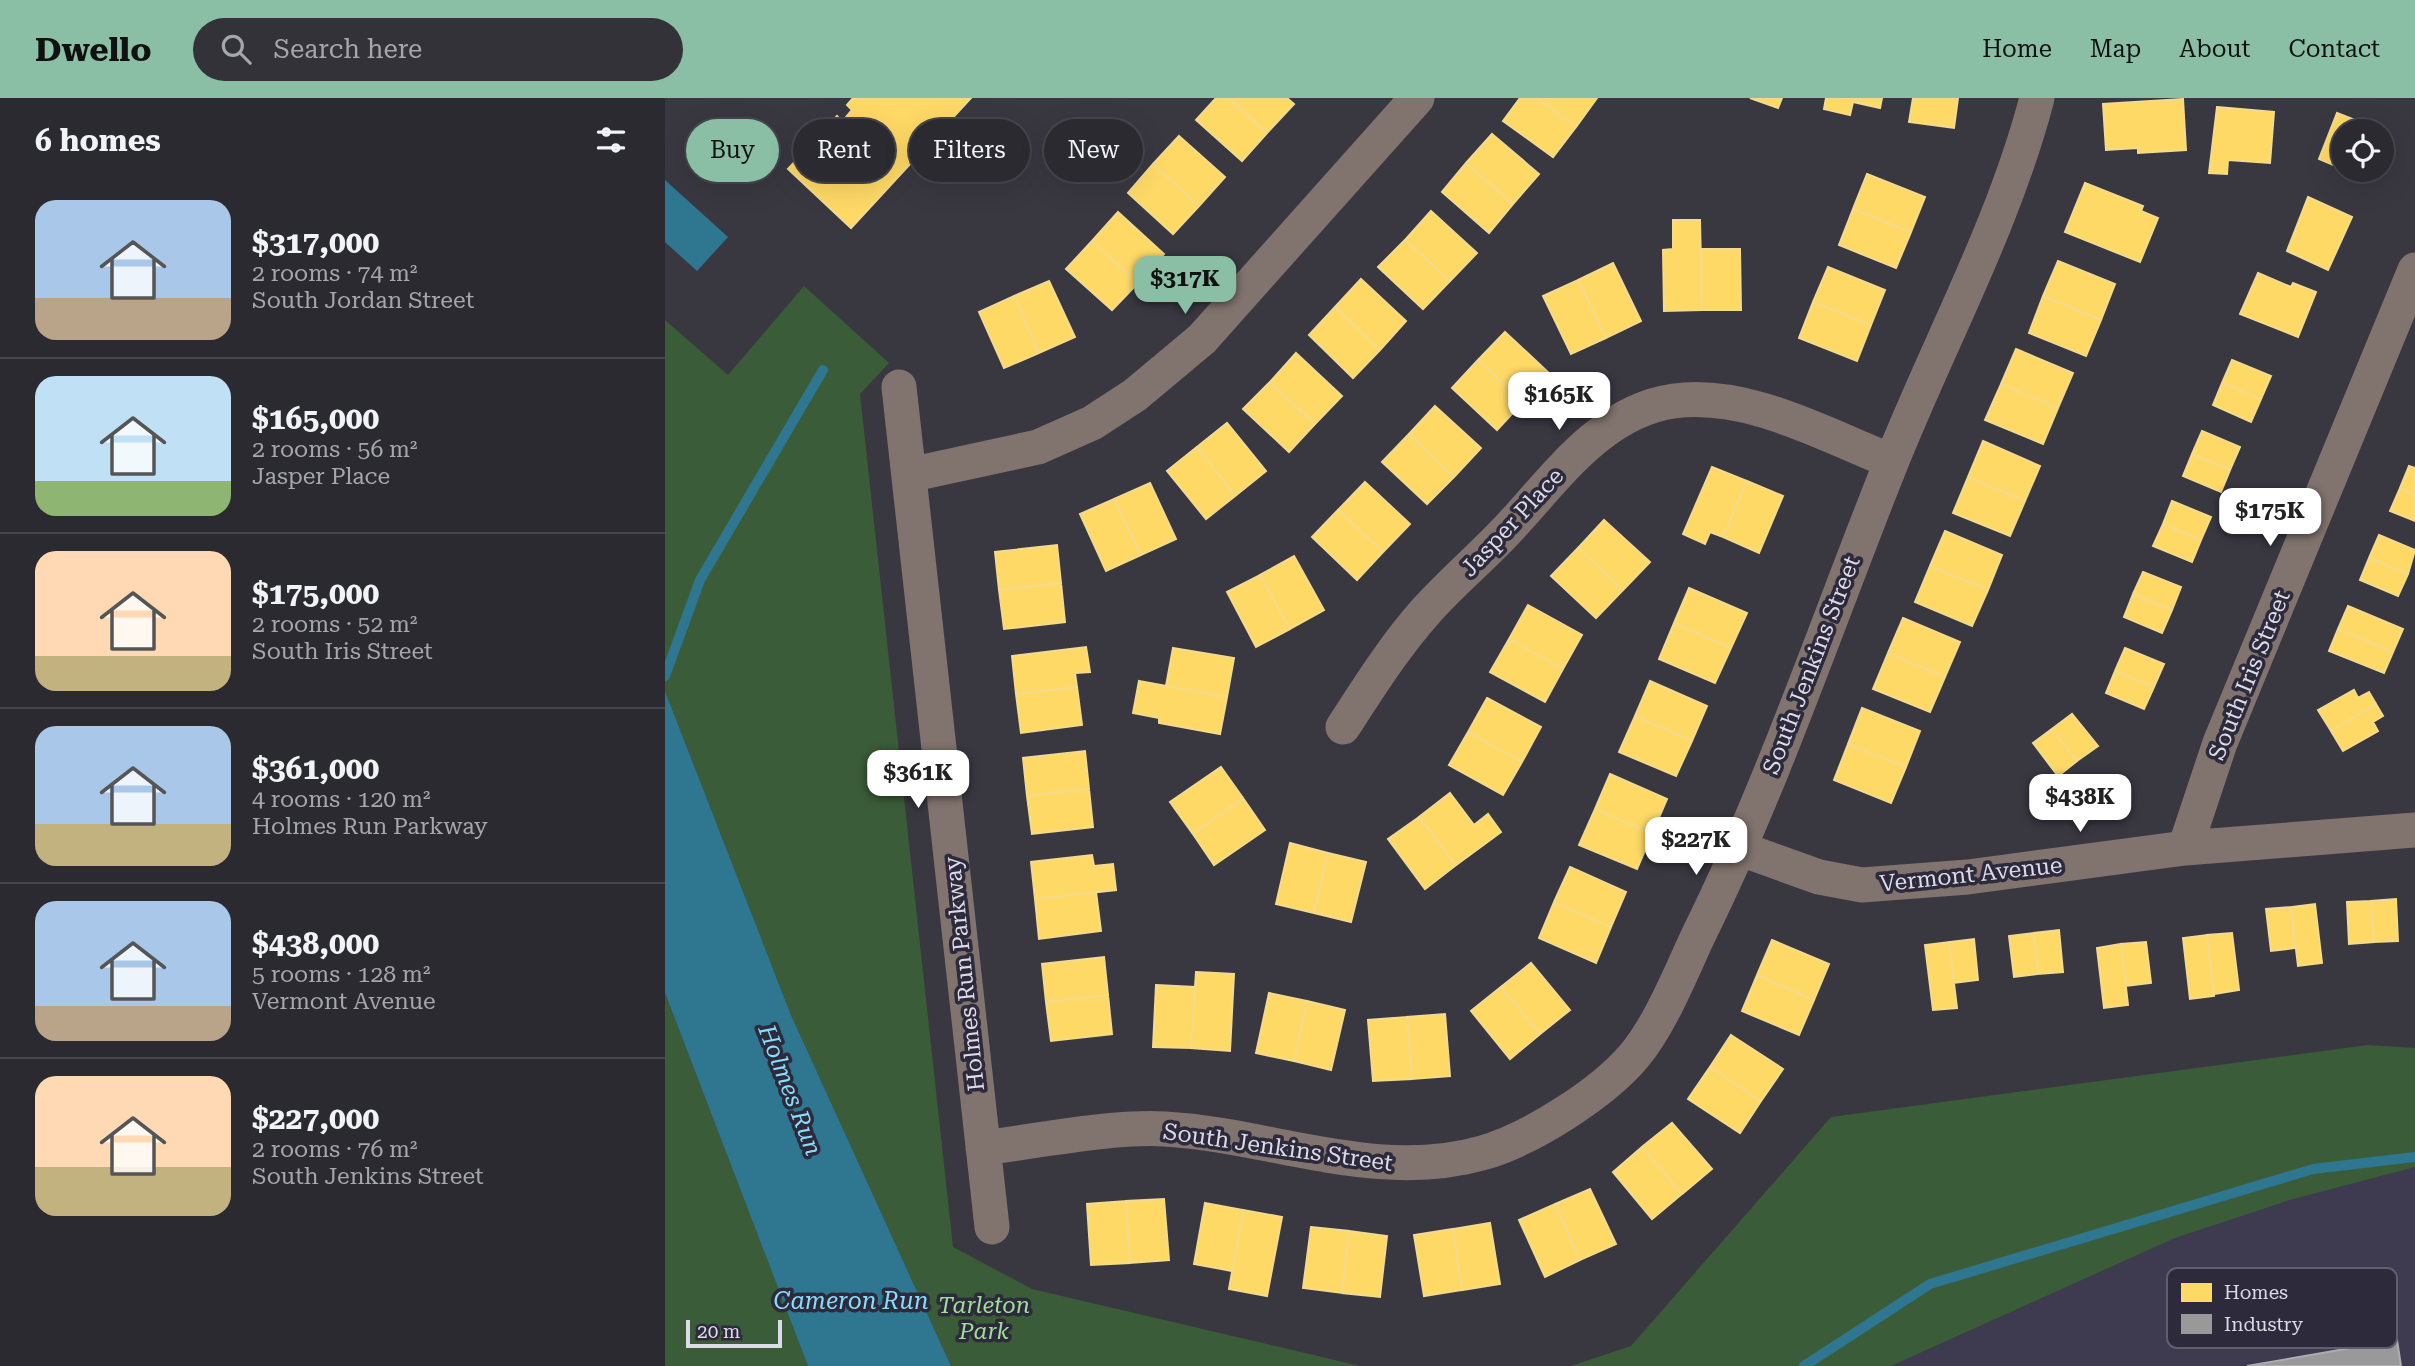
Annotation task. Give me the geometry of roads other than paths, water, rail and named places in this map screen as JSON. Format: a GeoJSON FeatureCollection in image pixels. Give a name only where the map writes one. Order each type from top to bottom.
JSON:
{"type":"FeatureCollection","features":[{"type":"Feature","properties":{"kind":"street"},"geometry":{"type":"LineString","coordinates":[[909,475],[1038,447],[1092,423],[1135,395],[1202,340],[1417,98]]}},
{"type":"Feature","properties":{"kind":"street","name":"South Jenkins Street"},"geometry":{"type":"LineString","coordinates":[[983,1148],[1162,1129],[1403,1164],[1469,1156],[1521,1140],[1609,1081],[1636,1054],[1668,998],[1741,849],[1891,461],[2015,177],[2037,98]]}},
{"type":"Feature","properties":{"kind":"street","name":"South Iris Street"},"geometry":{"type":"LineString","coordinates":[[2185,848],[2220,743],[2415,270]]}},
{"type":"Feature","properties":{"kind":"street","name":"Holmes Run Parkway"},"geometry":{"type":"LineString","coordinates":[[899,387],[992,1227]]}},
{"type":"Feature","properties":{"kind":"street","name":"Jasper Place"},"geometry":{"type":"LineString","coordinates":[[1343,727],[1381,666],[1427,610],[1507,530],[1573,456],[1633,414],[1673,401],[1716,400],[1770,413],[1891,461]]}},
{"type":"Feature","properties":{"kind":"street","name":"Vermont Avenue"},"geometry":{"type":"LineString","coordinates":[[1741,849],[1819,877],[1862,885],[1968,877],[2185,848],[2415,830]]}},
{"type":"Feature","properties":{"kind":"water"},"geometry":{"type":"Polygon","coordinates":[[[665,180],[728,237],[697,271],[665,242],[665,180]]]}},
{"type":"Feature","properties":{"kind":"water","name":"Cameron Run"},"geometry":{"type":"Polygon","coordinates":[[[665,691],[791,1015],[951,1366],[808,1366],[665,993],[665,691]]]}},
{"type":"Feature","properties":{"kind":"waterway"},"geometry":{"type":"LineString","coordinates":[[665,676],[700,580],[823,370]]}},
{"type":"Feature","properties":{"kind":"waterway"},"geometry":{"type":"LineString","coordinates":[[1804,1366],[1930,1284],[2313,1169],[2415,1157]]}},
{"type":"Feature","properties":{"kind":"water label","name":"Holmes Run"},"geometry":{"type":"Point","coordinates":[790,1090]}},
{"type":"Feature","properties":{"kind":"park label","name":"Tarleton Park"},"geometry":{"type":"Point","coordinates":[984,1318]}}]}
